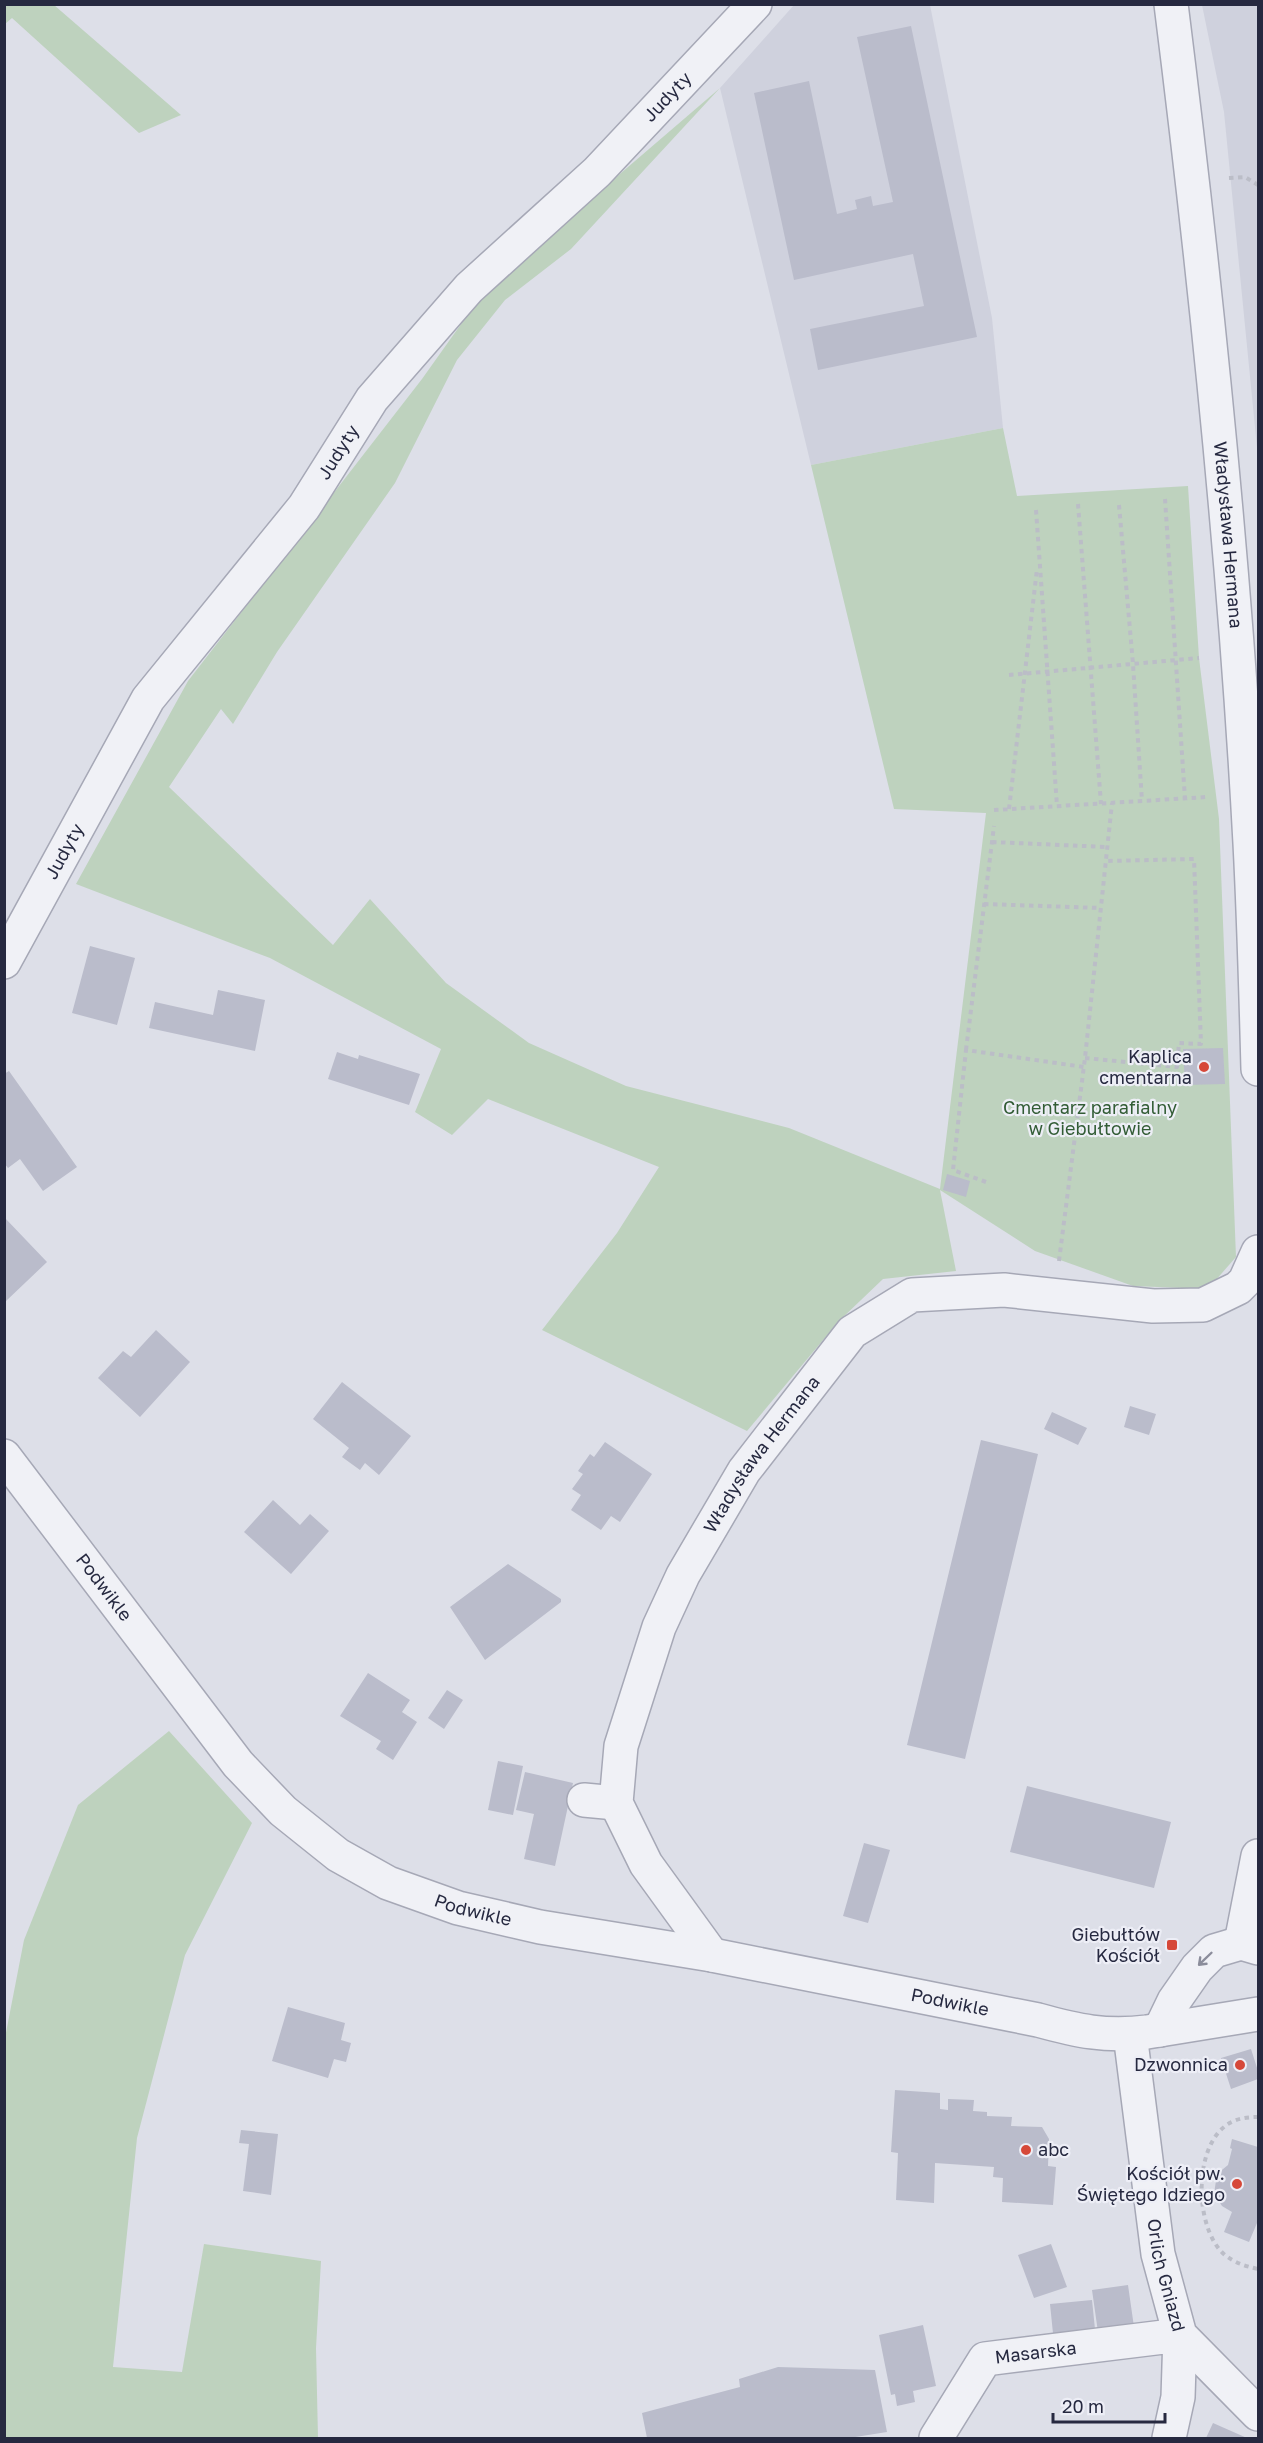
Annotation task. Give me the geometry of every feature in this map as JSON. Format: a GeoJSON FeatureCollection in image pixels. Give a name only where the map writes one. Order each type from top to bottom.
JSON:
{"type":"FeatureCollection","features":[{"type":"Feature","properties":{"kind":"street","name":"Judyty"},"geometry":{"type":"LineString","coordinates":[[4,962],[148,699],[304,507],[372,399],[469,288],[597,172],[755,4]]}},
{"type":"Feature","properties":{"kind":"street","name":"Władysława Hermana"},"geometry":{"type":"LineString","coordinates":[[1172,4],[1194,181],[1231,568],[1250,843],[1258,1069]]}},
{"type":"Feature","properties":{"kind":"street","name":"Władysława Hermana"},"geometry":{"type":"LineString","coordinates":[[616,1803],[621,1746],[659,1627],[683,1575],[744,1472],[852,1332],[912,1295],[1004,1290],[1153,1306],[1203,1305],[1238,1288],[1252,1285],[1258,1252]]}},
{"type":"Feature","properties":{"kind":"street","name":"Podwikle"},"geometry":{"type":"LineString","coordinates":[[4,1456],[238,1764],[283,1811],[338,1856],[388,1883],[458,1908],[540,1927],[712,1955],[1038,2020],[1084,2032],[1145,2032],[1258,2014]]}},
{"type":"Feature","properties":{"kind":"street"},"geometry":{"type":"LineString","coordinates":[[584,1800],[616,1803],[646,1864],[712,1955]]}},
{"type":"Feature","properties":{"kind":"street"},"geometry":{"type":"LineString","coordinates":[[1145,2032],[1174,2001],[1197,1968],[1214,1951],[1250,1945],[1258,1856]]}},
{"type":"Feature","properties":{"kind":"street","name":"Orlich Gniazd"},"geometry":{"type":"LineString","coordinates":[[1145,2032],[1158,2254],[1180,2335],[1258,2414]]}},
{"type":"Feature","properties":{"kind":"street"},"geometry":{"type":"LineString","coordinates":[[1169,2439],[1178,2397],[1180,2335]]}},
{"type":"Feature","properties":{"kind":"street","name":"Masarska"},"geometry":{"type":"LineString","coordinates":[[936,2439],[986,2359],[1180,2335]]}},
{"type":"Feature","properties":{"kind":"path"},"geometry":{"type":"LineString","coordinates":[[1226,178],[1245,177],[1258,185]]}},
{"type":"Feature","properties":{"kind":"path"},"geometry":{"type":"LineString","coordinates":[[1165,498],[1185,799]]}},
{"type":"Feature","properties":{"kind":"path"},"geometry":{"type":"LineString","coordinates":[[1078,504],[1101,804]]}},
{"type":"Feature","properties":{"kind":"path"},"geometry":{"type":"LineString","coordinates":[[1119,504],[1142,801]]}},
{"type":"Feature","properties":{"kind":"path"},"geometry":{"type":"LineString","coordinates":[[1036,510],[1057,806]]}},
{"type":"Feature","properties":{"kind":"path"},"geometry":{"type":"LineString","coordinates":[[1010,809],[1038,560]]}},
{"type":"Feature","properties":{"kind":"path"},"geometry":{"type":"LineString","coordinates":[[1009,675],[1200,658]]}},
{"type":"Feature","properties":{"kind":"path"},"geometry":{"type":"LineString","coordinates":[[994,810],[1207,797]]}},
{"type":"Feature","properties":{"kind":"path"},"geometry":{"type":"LineString","coordinates":[[1055,1295],[1084,1067],[1112,803]]}},
{"type":"Feature","properties":{"kind":"path"},"geometry":{"type":"LineString","coordinates":[[986,1182],[953,1170],[994,826]]}},
{"type":"Feature","properties":{"kind":"path"},"geometry":{"type":"LineString","coordinates":[[992,842],[1107,847]]}},
{"type":"Feature","properties":{"kind":"path"},"geometry":{"type":"LineString","coordinates":[[1085,1058],[1177,1067],[1179,1043],[1201,1044],[1194,858],[1106,861]]}},
{"type":"Feature","properties":{"kind":"path"},"geometry":{"type":"LineString","coordinates":[[984,904],[1101,908]]}},
{"type":"Feature","properties":{"kind":"path"},"geometry":{"type":"LineString","coordinates":[[966,1050],[1084,1067]]}},
{"type":"Feature","properties":{"kind":"path"},"geometry":{"type":"LineString","coordinates":[[1258,2117],[1234,2120],[1223,2127],[1212,2143],[1202,2178],[1204,2220],[1212,2238],[1223,2253],[1239,2264],[1258,2269]]}},
{"type":"Feature","properties":{"kind":"shaded area"},"geometry":{"type":"Polygon","coordinates":[[[794,5],[930,5],[992,318],[1003,428],[811,465],[720,88],[794,5]]]}},
{"type":"Feature","properties":{"kind":"shaded area"},"geometry":{"type":"Polygon","coordinates":[[[1202,5],[1258,5],[1258,458],[1224,112],[1202,5]]]}},
{"type":"Feature","properties":{"kind":"green space"},"geometry":{"type":"Polygon","coordinates":[[[4,5],[54,5],[181,115],[139,133],[12,18],[5,24],[4,5]]]}},
{"type":"Feature","properties":{"kind":"green space","name":"Cmentarz parafialny w Giebułtowie"},"geometry":{"type":"Polygon","coordinates":[[[720,88],[571,249],[505,300],[457,360],[395,483],[277,652],[233,724],[221,709],[169,787],[333,945],[370,899],[446,983],[529,1043],[626,1086],[789,1128],[940,1189],[986,813],[894,809],[811,465],[1003,428],[1017,496],[1188,486],[1199,658],[1219,819],[1236,1257],[1208,1289],[1133,1286],[1035,1251],[940,1190],[956,1271],[883,1279],[839,1321],[747,1431],[542,1330],[617,1233],[659,1167],[488,1099],[452,1135],[415,1112],[441,1049],[270,958],[76,884],[188,681],[422,379],[486,289],[720,88]]]}},
{"type":"Feature","properties":{"kind":"green space"},"geometry":{"type":"Polygon","coordinates":[[[169,1731],[252,1823],[185,1955],[137,2138],[113,2367],[182,2372],[204,2244],[321,2261],[316,2348],[318,2438],[5,2438],[4,2043],[24,1940],[78,1805],[169,1731]]]}},
{"type":"Feature","properties":{"kind":"building"},"geometry":{"type":"Polygon","coordinates":[[[911,26],[977,337],[818,370],[810,329],[924,306],[913,254],[794,280],[754,93],[809,81],[837,214],[857,209],[855,200],[871,196],[873,206],[893,202],[857,37],[911,26]]]}},
{"type":"Feature","properties":{"kind":"building"},"geometry":{"type":"Polygon","coordinates":[[[90,946],[135,958],[117,1025],[72,1013],[90,946]]]}},
{"type":"Feature","properties":{"kind":"building"},"geometry":{"type":"Polygon","coordinates":[[[218,990],[265,1000],[255,1051],[149,1028],[155,1002],[213,1015],[218,990]]]}},
{"type":"Feature","properties":{"kind":"building","name":"Kaplica cmentarna"},"geometry":{"type":"Polygon","coordinates":[[[1223,1048],[1225,1084],[1185,1085],[1183,1049],[1223,1048]]]}},
{"type":"Feature","properties":{"kind":"building"},"geometry":{"type":"Polygon","coordinates":[[[337,1052],[358,1059],[359,1055],[420,1074],[409,1105],[328,1079],[337,1052]]]}},
{"type":"Feature","properties":{"kind":"building"},"geometry":{"type":"Polygon","coordinates":[[[9,1071],[77,1167],[43,1191],[20,1159],[8,1168],[4,1163],[4,1074],[9,1071]]]}},
{"type":"Feature","properties":{"kind":"building"},"geometry":{"type":"Polygon","coordinates":[[[947,1174],[970,1181],[966,1197],[943,1190],[947,1174]]]}},
{"type":"Feature","properties":{"kind":"building"},"geometry":{"type":"Polygon","coordinates":[[[5,1218],[47,1262],[5,1302],[5,1218]]]}},
{"type":"Feature","properties":{"kind":"building"},"geometry":{"type":"Polygon","coordinates":[[[156,1330],[190,1362],[140,1417],[98,1378],[123,1351],[131,1357],[156,1330]]]}},
{"type":"Feature","properties":{"kind":"building"},"geometry":{"type":"Polygon","coordinates":[[[342,1382],[411,1436],[379,1475],[365,1463],[360,1470],[342,1457],[349,1448],[313,1419],[342,1382]]]}},
{"type":"Feature","properties":{"kind":"building"},"geometry":{"type":"Polygon","coordinates":[[[1130,1406],[1156,1414],[1149,1435],[1124,1427],[1130,1406]]]}},
{"type":"Feature","properties":{"kind":"building"},"geometry":{"type":"Polygon","coordinates":[[[1052,1412],[1087,1428],[1078,1445],[1044,1429],[1052,1412]]]}},
{"type":"Feature","properties":{"kind":"building"},"geometry":{"type":"Polygon","coordinates":[[[981,1440],[1038,1454],[965,1759],[907,1745],[981,1440]]]}},
{"type":"Feature","properties":{"kind":"building"},"geometry":{"type":"Polygon","coordinates":[[[605,1442],[652,1474],[620,1522],[611,1516],[601,1530],[571,1510],[581,1495],[572,1489],[583,1474],[578,1471],[590,1454],[594,1457],[605,1442]]]}},
{"type":"Feature","properties":{"kind":"building"},"geometry":{"type":"Polygon","coordinates":[[[273,1500],[300,1525],[310,1514],[329,1531],[291,1574],[244,1532],[273,1500]]]}},
{"type":"Feature","properties":{"kind":"building"},"geometry":{"type":"Polygon","coordinates":[[[508,1564],[561,1599],[561,1602],[485,1660],[450,1607],[508,1564]]]}},
{"type":"Feature","properties":{"kind":"building"},"geometry":{"type":"Polygon","coordinates":[[[368,1673],[410,1700],[402,1712],[417,1722],[393,1760],[376,1749],[381,1741],[340,1716],[368,1673]]]}},
{"type":"Feature","properties":{"kind":"building"},"geometry":{"type":"Polygon","coordinates":[[[447,1690],[463,1700],[444,1729],[428,1718],[447,1690]]]}},
{"type":"Feature","properties":{"kind":"building"},"geometry":{"type":"Polygon","coordinates":[[[498,1761],[523,1766],[513,1815],[488,1810],[498,1761]]]}},
{"type":"Feature","properties":{"kind":"building"},"geometry":{"type":"Polygon","coordinates":[[[525,1772],[573,1783],[555,1866],[524,1859],[534,1814],[516,1810],[525,1772]]]}},
{"type":"Feature","properties":{"kind":"building"},"geometry":{"type":"Polygon","coordinates":[[[1027,1786],[1171,1822],[1154,1888],[1010,1852],[1027,1786]]]}},
{"type":"Feature","properties":{"kind":"building"},"geometry":{"type":"Polygon","coordinates":[[[864,1843],[890,1850],[868,1923],[843,1916],[864,1843]]]}},
{"type":"Feature","properties":{"kind":"building"},"geometry":{"type":"Polygon","coordinates":[[[288,2007],[345,2023],[341,2040],[351,2043],[346,2062],[334,2059],[328,2078],[272,2061],[288,2007]]]}},
{"type":"Feature","properties":{"kind":"building","name":"Dzwonnica"},"geometry":{"type":"Polygon","coordinates":[[[1251,2049],[1258,2071],[1258,2079],[1231,2089],[1221,2058],[1251,2049]]]}},
{"type":"Feature","properties":{"kind":"building"},"geometry":{"type":"Polygon","coordinates":[[[895,2090],[940,2093],[940,2109],[948,2110],[948,2099],[974,2100],[973,2111],[987,2112],[987,2116],[1012,2117],[1011,2126],[1042,2127],[1049,2139],[1048,2166],[1056,2167],[1053,2205],[1002,2202],[1003,2178],[993,2177],[994,2167],[935,2163],[934,2203],[896,2200],[898,2153],[891,2152],[895,2090]]]}},
{"type":"Feature","properties":{"kind":"building"},"geometry":{"type":"Polygon","coordinates":[[[241,2130],[278,2134],[271,2195],[243,2191],[249,2144],[239,2143],[241,2130]]]}},
{"type":"Feature","properties":{"kind":"building","name":"Kościół pw. Świętego Idziego"},"geometry":{"type":"Polygon","coordinates":[[[1232,2139],[1258,2147],[1258,2224],[1249,2242],[1224,2232],[1232,2212],[1222,2206],[1214,2194],[1217,2174],[1228,2165],[1232,2139]]]}},
{"type":"Feature","properties":{"kind":"building"},"geometry":{"type":"Polygon","coordinates":[[[1051,2244],[1067,2287],[1034,2298],[1018,2255],[1051,2244]]]}},
{"type":"Feature","properties":{"kind":"building"},"geometry":{"type":"Polygon","coordinates":[[[1128,2285],[1134,2327],[1098,2332],[1092,2290],[1128,2285]]]}},
{"type":"Feature","properties":{"kind":"building"},"geometry":{"type":"Polygon","coordinates":[[[1092,2300],[1096,2339],[1054,2343],[1050,2304],[1092,2300]]]}},
{"type":"Feature","properties":{"kind":"building"},"geometry":{"type":"Polygon","coordinates":[[[923,2325],[936,2386],[913,2391],[915,2402],[897,2406],[895,2394],[891,2395],[879,2335],[923,2325]]]}},
{"type":"Feature","properties":{"kind":"building"},"geometry":{"type":"Polygon","coordinates":[[[778,2367],[875,2370],[887,2432],[849,2438],[647,2438],[642,2413],[740,2387],[739,2379],[778,2367]]]}},
{"type":"Feature","properties":{"kind":"building"},"geometry":{"type":"Polygon","coordinates":[[[1213,2423],[1247,2438],[1206,2438],[1213,2423]]]}},
{"type":"Feature","properties":{"kind":"place","name":"Kaplica cmentarna"},"geometry":{"type":"Point","coordinates":[1204,1067]}},
{"type":"Feature","properties":{"kind":"place","name":"Giebułtów Kościół"},"geometry":{"type":"Point","coordinates":[1172,1945]}},
{"type":"Feature","properties":{"kind":"place","name":"Dzwonnica"},"geometry":{"type":"Point","coordinates":[1240,2065]}},
{"type":"Feature","properties":{"kind":"place","name":"abc"},"geometry":{"type":"Point","coordinates":[1026,2150]}},
{"type":"Feature","properties":{"kind":"place","name":"Kościół pw. Świętego Idziego"},"geometry":{"type":"Point","coordinates":[1237,2184]}}]}
